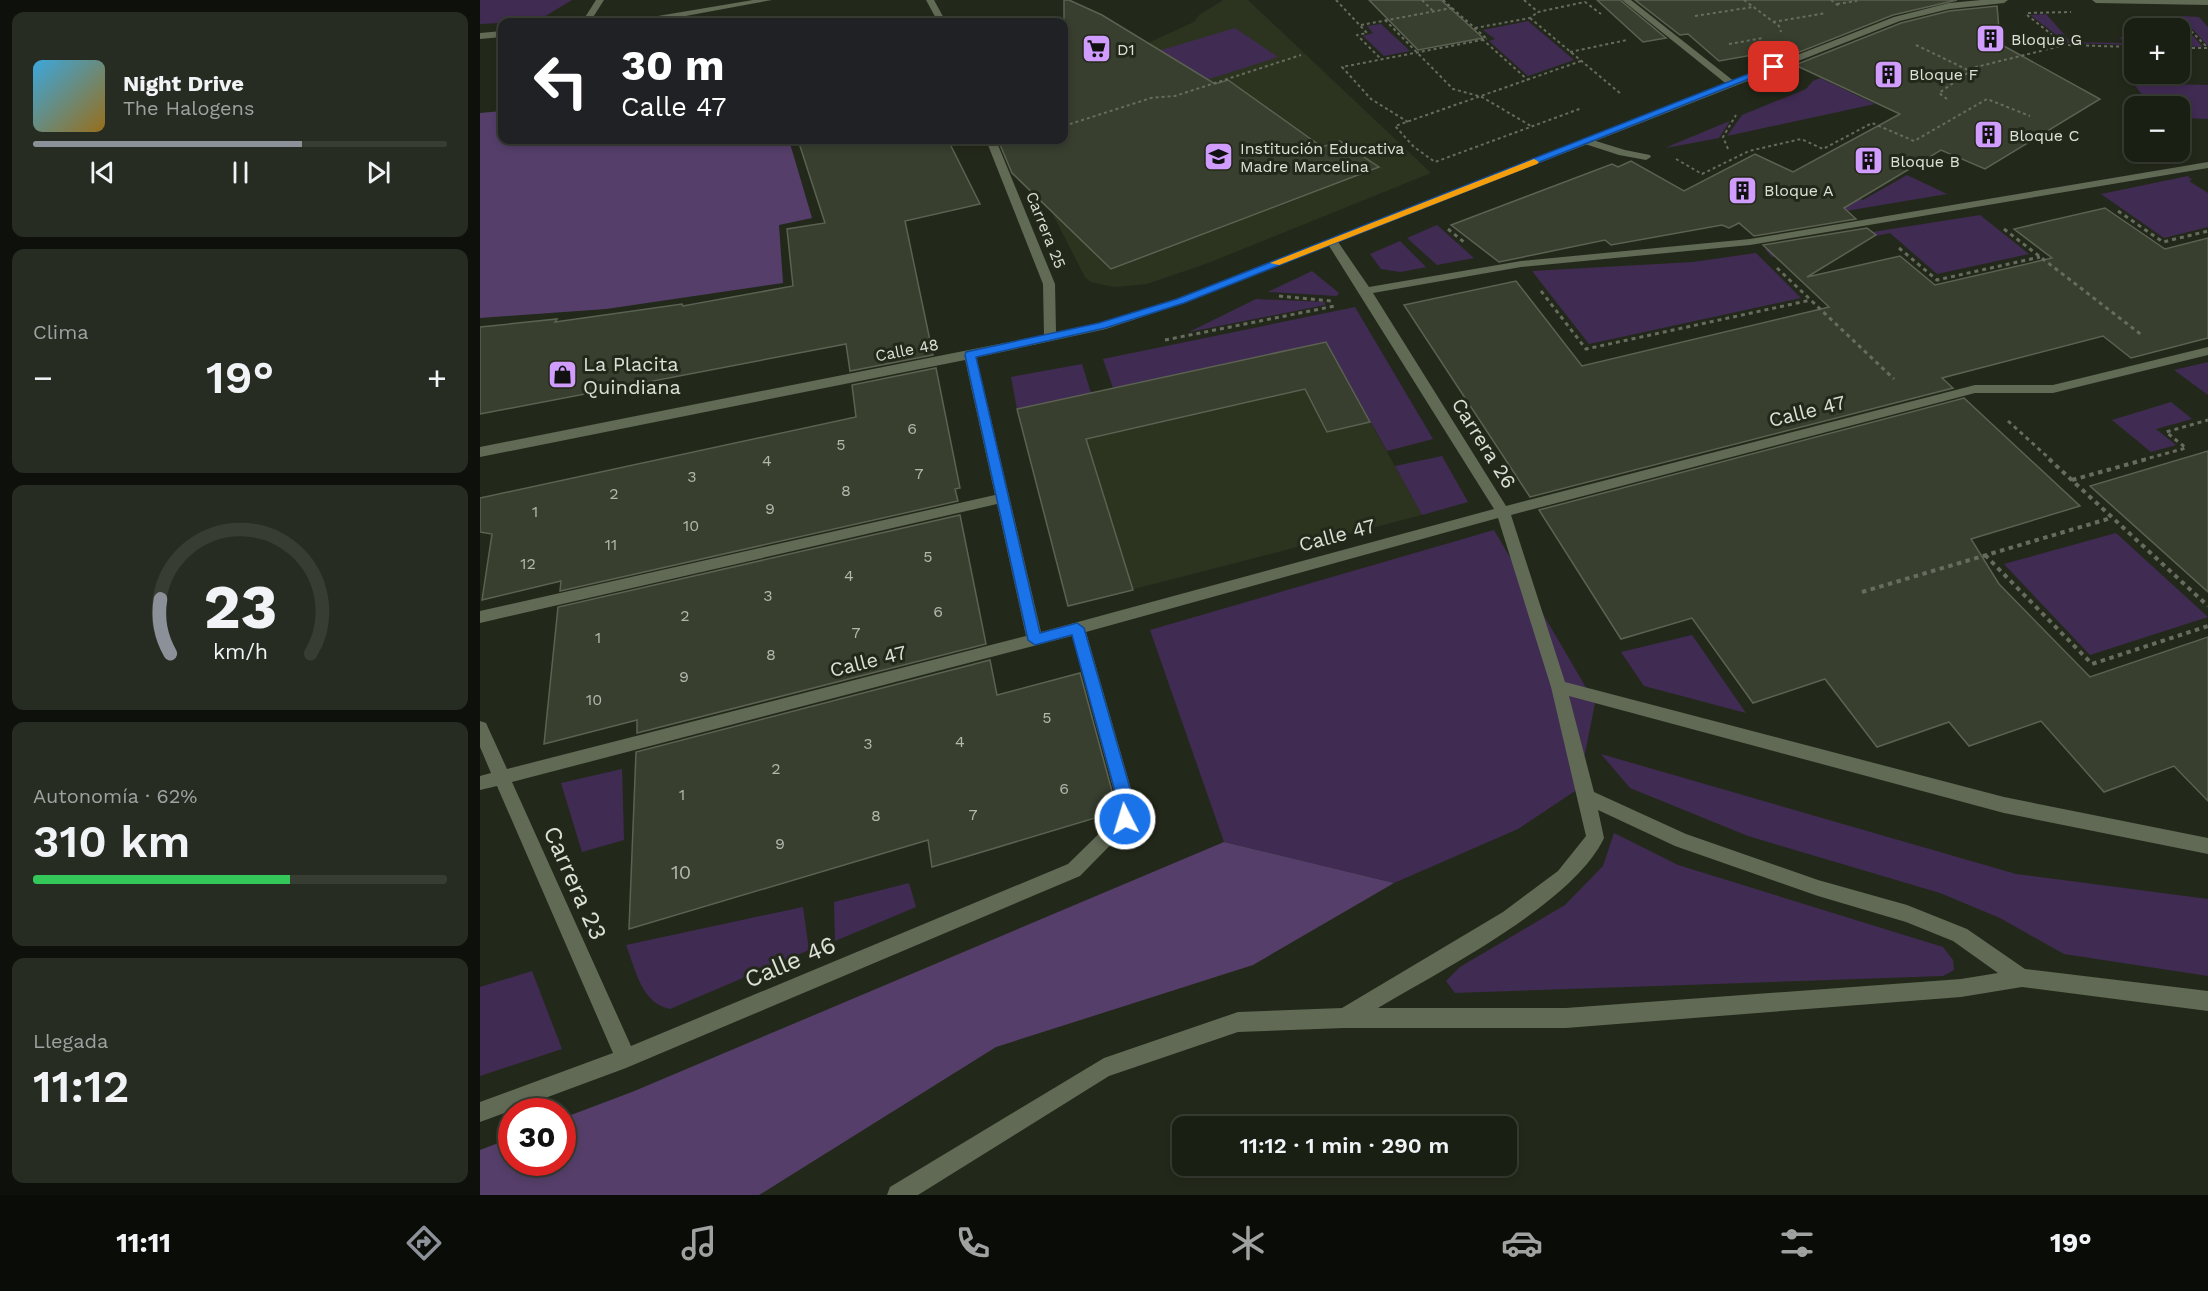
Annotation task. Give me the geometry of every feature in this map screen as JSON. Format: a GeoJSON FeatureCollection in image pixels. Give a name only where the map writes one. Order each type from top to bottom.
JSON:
{"type":"FeatureCollection","features":[{"type":"Feature","properties":{"kind":"street"},"geometry":{"type":"LineString","coordinates":[[589,18],[600,0]]}},
{"type":"Feature","properties":{"kind":"street"},"geometry":{"type":"LineString","coordinates":[[652,18],[768,0]]}},
{"type":"Feature","properties":{"kind":"street"},"geometry":{"type":"LineString","coordinates":[[930,0],[940,18]]}},
{"type":"Feature","properties":{"kind":"street"},"geometry":{"type":"LineString","coordinates":[[1626,0],[1732,84]]}},
{"type":"Feature","properties":{"kind":"street","name":"Calle 48"},"geometry":{"type":"LineString","coordinates":[[480,452],[970,355],[1102,326],[1180,301],[1897,19],[1948,6],[2004,0]]}},
{"type":"Feature","properties":{"kind":"street"},"geometry":{"type":"LineString","coordinates":[[2096,0],[2208,2]]}},
{"type":"Feature","properties":{"kind":"street"},"geometry":{"type":"LineString","coordinates":[[480,36],[498,34]]}},
{"type":"Feature","properties":{"kind":"street"},"geometry":{"type":"LineString","coordinates":[[1586,141],[1623,153],[1647,157]]}},
{"type":"Feature","properties":{"kind":"street","name":"Carrera 25"},"geometry":{"type":"LineString","coordinates":[[993,144],[1049,284],[1050,337]]}},
{"type":"Feature","properties":{"kind":"street"},"geometry":{"type":"LineString","coordinates":[[1368,295],[1521,264],[1750,242],[2208,165]]}},
{"type":"Feature","properties":{"kind":"street","name":"Carrera 26"},"geometry":{"type":"LineString","coordinates":[[1332,241],[1503,512],[1559,687],[1595,838],[1564,877],[1510,918],[1344,1018]]}},
{"type":"Feature","properties":{"kind":"street","name":"Calle 47"},"geometry":{"type":"LineString","coordinates":[[480,783],[1035,640],[1503,512],[1975,389],[2053,389],[2208,351]]}},
{"type":"Feature","properties":{"kind":"street"},"geometry":{"type":"LineString","coordinates":[[970,355],[1035,640]]}},
{"type":"Feature","properties":{"kind":"street"},"geometry":{"type":"LineString","coordinates":[[480,617],[1003,498]]}},
{"type":"Feature","properties":{"kind":"street","name":"Calle 46"},"geometry":{"type":"LineString","coordinates":[[480,1112],[626,1058],[1074,870],[1125,819],[1127,806],[1077,628]]}},
{"type":"Feature","properties":{"kind":"street"},"geometry":{"type":"LineString","coordinates":[[1559,687],[2004,804],[2208,846]]}},
{"type":"Feature","properties":{"kind":"street","name":"Carrera 23"},"geometry":{"type":"LineString","coordinates":[[480,728],[626,1058]]}},
{"type":"Feature","properties":{"kind":"street"},"geometry":{"type":"LineString","coordinates":[[1587,797],[1680,840],[1818,888],[1907,914],[1960,935],[2022,978]]}},
{"type":"Feature","properties":{"kind":"street"},"geometry":{"type":"LineString","coordinates":[[898,1195],[1104,1068],[1238,1022],[1344,1018],[1566,1018],[1961,988],[2022,978],[2208,1001]]}},
{"type":"Feature","properties":{"kind":"path"},"geometry":{"type":"LineString","coordinates":[[1336,0],[1367,33],[1358,35],[1381,59]]}},
{"type":"Feature","properties":{"kind":"path"},"geometry":{"type":"LineString","coordinates":[[1423,1],[1432,0]]}},
{"type":"Feature","properties":{"kind":"path"},"geometry":{"type":"LineString","coordinates":[[1408,122],[1371,99],[1342,67],[1487,39],[1443,0]]}},
{"type":"Feature","properties":{"kind":"path"},"geometry":{"type":"LineString","coordinates":[[1524,0],[1538,12]]}},
{"type":"Feature","properties":{"kind":"path"},"geometry":{"type":"LineString","coordinates":[[1744,0],[1773,22],[1782,32],[1776,35]]}},
{"type":"Feature","properties":{"kind":"path"},"geometry":{"type":"LineString","coordinates":[[1773,22],[1845,9],[1831,0]]}},
{"type":"Feature","properties":{"kind":"path"},"geometry":{"type":"LineString","coordinates":[[1837,4],[1861,0]]}},
{"type":"Feature","properties":{"kind":"path"},"geometry":{"type":"LineString","coordinates":[[1423,1],[1434,11]]}},
{"type":"Feature","properties":{"kind":"path"},"geometry":{"type":"LineString","coordinates":[[1475,28],[1530,18],[1538,12],[1585,2],[1604,17]]}},
{"type":"Feature","properties":{"kind":"path"},"geometry":{"type":"LineString","coordinates":[[1653,22],[1753,7]]}},
{"type":"Feature","properties":{"kind":"path"},"geometry":{"type":"LineString","coordinates":[[1360,25],[1452,8]]}},
{"type":"Feature","properties":{"kind":"path"},"geometry":{"type":"LineString","coordinates":[[2066,45],[2024,13],[2075,12]]}},
{"type":"Feature","properties":{"kind":"path"},"geometry":{"type":"LineString","coordinates":[[1530,18],[1621,94],[1610,98]]}},
{"type":"Feature","properties":{"kind":"path"},"geometry":{"type":"LineString","coordinates":[[1385,20],[1453,89],[1482,97],[1532,126]]}},
{"type":"Feature","properties":{"kind":"path"},"geometry":{"type":"LineString","coordinates":[[1688,50],[1769,37]]}},
{"type":"Feature","properties":{"kind":"path"},"geometry":{"type":"LineString","coordinates":[[1482,39],[1528,80]]}},
{"type":"Feature","properties":{"kind":"path"},"geometry":{"type":"LineString","coordinates":[[1569,52],[1632,39]]}},
{"type":"Feature","properties":{"kind":"path"},"geometry":{"type":"LineString","coordinates":[[1914,44],[1970,71]]}},
{"type":"Feature","properties":{"kind":"path"},"geometry":{"type":"LineString","coordinates":[[1947,99],[1939,93],[1976,67],[2066,45],[2124,47]]}},
{"type":"Feature","properties":{"kind":"path"},"geometry":{"type":"LineString","coordinates":[[2190,48],[2208,48]]}},
{"type":"Feature","properties":{"kind":"path"},"geometry":{"type":"LineString","coordinates":[[1068,125],[1151,98],[1175,96],[1301,55]]}},
{"type":"Feature","properties":{"kind":"path"},"geometry":{"type":"LineString","coordinates":[[1581,61],[1395,126],[1414,147],[1435,162],[1587,106]]}},
{"type":"Feature","properties":{"kind":"path"},"geometry":{"type":"LineString","coordinates":[[1673,158],[1702,174],[1749,151],[1801,139],[1823,149],[1872,123],[1914,141],[1987,99],[2030,116]]}},
{"type":"Feature","properties":{"kind":"path"},"geometry":{"type":"LineString","coordinates":[[1725,120],[1736,116],[1723,137],[1728,149]]}},
{"type":"Feature","properties":{"kind":"path"},"geometry":{"type":"LineString","coordinates":[[1972,204],[2174,359]]}},
{"type":"Feature","properties":{"kind":"path"},"geometry":{"type":"LineString","coordinates":[[1421,206],[1495,269]]}},
{"type":"Feature","properties":{"kind":"path"},"geometry":{"type":"LineString","coordinates":[[2115,209],[2163,242],[2208,231]]}},
{"type":"Feature","properties":{"kind":"path"},"geometry":{"type":"LineString","coordinates":[[1750,242],[1921,404]]}},
{"type":"Feature","properties":{"kind":"path"},"geometry":{"type":"LineString","coordinates":[[1895,244],[1936,280],[2040,257]]}},
{"type":"Feature","properties":{"kind":"path"},"geometry":{"type":"LineString","coordinates":[[1521,264],[1586,349],[1811,300]]}},
{"type":"Feature","properties":{"kind":"path"},"geometry":{"type":"LineString","coordinates":[[1163,340],[1368,295]]}},
{"type":"Feature","properties":{"kind":"path"},"geometry":{"type":"LineString","coordinates":[[1975,389],[2208,606]]}},
{"type":"Feature","properties":{"kind":"path"},"geometry":{"type":"LineString","coordinates":[[2072,480],[2187,448],[2166,432],[2208,420]]}},
{"type":"Feature","properties":{"kind":"path"},"geometry":{"type":"LineString","coordinates":[[1862,592],[2112,518]]}},
{"type":"Feature","properties":{"kind":"path"},"geometry":{"type":"LineString","coordinates":[[1985,555],[2092,664],[2208,626]]}},
{"type":"Feature","properties":{"kind":"shaded area"},"geometry":{"type":"Polygon","coordinates":[[[480,0],[572,0],[542,18],[498,18],[498,23],[480,24],[480,0]]]}},
{"type":"Feature","properties":{"kind":"shaded area","name":"Institución Educativa Madre Marcelina"},"geometry":{"type":"Polygon","coordinates":[[[1223,0],[1248,0],[1431,173],[1208,263],[1147,284],[1114,287],[1091,282],[1085,277],[1017,144],[1068,144],[1068,71],[1148,43],[1194,22],[1198,16],[1223,0]]]}},
{"type":"Feature","properties":{"kind":"shaded area"},"geometry":{"type":"Polygon","coordinates":[[[2046,14],[2071,42],[2123,43],[2120,37],[2124,38],[2124,45],[2067,43],[2030,15],[2046,14]]]}},
{"type":"Feature","properties":{"kind":"shaded area"},"geometry":{"type":"Polygon","coordinates":[[[2180,16],[2199,17],[2208,27],[2208,46],[2190,27],[2190,18],[2180,16]]]}},
{"type":"Feature","properties":{"kind":"shaded area"},"geometry":{"type":"Polygon","coordinates":[[[1528,21],[1574,60],[1528,76],[1489,41],[1495,39],[1483,30],[1528,21]]]}},
{"type":"Feature","properties":{"kind":"shaded area"},"geometry":{"type":"Polygon","coordinates":[[[1381,24],[1410,51],[1384,56],[1363,36],[1373,33],[1367,26],[1381,24]]]}},
{"type":"Feature","properties":{"kind":"shaded area"},"geometry":{"type":"Polygon","coordinates":[[[1235,28],[1278,57],[1159,95],[1118,63],[1235,28]]]}},
{"type":"Feature","properties":{"kind":"shaded area"},"geometry":{"type":"Polygon","coordinates":[[[2190,33],[2203,47],[2190,46],[2190,33]]]}},
{"type":"Feature","properties":{"kind":"shaded area"},"geometry":{"type":"Polygon","coordinates":[[[1820,78],[1875,104],[1727,136],[1742,115],[1806,89],[1813,81],[1820,78]]]}},
{"type":"Feature","properties":{"kind":"shaded area"},"geometry":{"type":"Polygon","coordinates":[[[2134,84],[2208,85],[2208,119],[2190,118],[2190,96],[2143,96],[2134,84]]]}},
{"type":"Feature","properties":{"kind":"shaded area"},"geometry":{"type":"Polygon","coordinates":[[[498,111],[498,144],[790,144],[812,218],[779,225],[783,283],[606,309],[480,318],[480,113],[498,111]]]}},
{"type":"Feature","properties":{"kind":"shaded area"},"geometry":{"type":"Polygon","coordinates":[[[1730,121],[1719,138],[1666,148],[1674,144],[1730,121]]]}},
{"type":"Feature","properties":{"kind":"shaded area"},"geometry":{"type":"Polygon","coordinates":[[[1907,175],[1947,194],[1816,216],[1819,180],[1863,200],[1907,175]]]}},
{"type":"Feature","properties":{"kind":"shaded area"},"geometry":{"type":"Polygon","coordinates":[[[2188,176],[2192,180],[2189,181],[2208,193],[2208,227],[2164,238],[2101,194],[2188,176]]]}},
{"type":"Feature","properties":{"kind":"shaded area"},"geometry":{"type":"Polygon","coordinates":[[[1980,215],[2029,254],[1937,274],[1890,233],[1772,257],[1765,249],[1980,215]]]}},
{"type":"Feature","properties":{"kind":"shaded area"},"geometry":{"type":"Polygon","coordinates":[[[1437,225],[1474,258],[1437,265],[1407,238],[1437,225]]]}},
{"type":"Feature","properties":{"kind":"shaded area"},"geometry":{"type":"Polygon","coordinates":[[[1400,241],[1427,267],[1400,272],[1381,269],[1370,254],[1400,241]]]}},
{"type":"Feature","properties":{"kind":"shaded area"},"geometry":{"type":"Polygon","coordinates":[[[1756,253],[1801,298],[1589,344],[1532,271],[1693,262],[1756,253]]]}},
{"type":"Feature","properties":{"kind":"shaded area"},"geometry":{"type":"Polygon","coordinates":[[[1312,271],[1339,293],[1337,296],[1268,292],[1312,271]]]}},
{"type":"Feature","properties":{"kind":"shaded area"},"geometry":{"type":"Polygon","coordinates":[[[1256,299],[1325,302],[1325,305],[1189,332],[1256,299]]]}},
{"type":"Feature","properties":{"kind":"shaded area"},"geometry":{"type":"Polygon","coordinates":[[[1355,307],[1433,439],[1387,451],[1326,342],[1113,388],[1103,359],[1355,307]]]}},
{"type":"Feature","properties":{"kind":"shaded area"},"geometry":{"type":"Polygon","coordinates":[[[1326,342],[1422,515],[1068,606],[1017,409],[1326,342]]]}},
{"type":"Feature","properties":{"kind":"shaded area"},"geometry":{"type":"Polygon","coordinates":[[[2208,362],[2208,395],[2174,370],[2208,362]]]}},
{"type":"Feature","properties":{"kind":"shaded area"},"geometry":{"type":"Polygon","coordinates":[[[1082,364],[1091,393],[1017,409],[1011,377],[1082,364]]]}},
{"type":"Feature","properties":{"kind":"shaded area"},"geometry":{"type":"Polygon","coordinates":[[[2171,402],[2192,419],[2156,429],[2176,445],[2151,452],[2112,420],[2171,402]]]}},
{"type":"Feature","properties":{"kind":"shaded area"},"geometry":{"type":"Polygon","coordinates":[[[1442,456],[1468,502],[1422,515],[1395,466],[1442,456]]]}},
{"type":"Feature","properties":{"kind":"shaded area"},"geometry":{"type":"Polygon","coordinates":[[[1494,530],[1595,703],[1578,789],[1518,829],[1394,883],[1224,842],[1150,630],[1494,530]]]}},
{"type":"Feature","properties":{"kind":"shaded area"},"geometry":{"type":"Polygon","coordinates":[[[2116,533],[2208,617],[2090,655],[2004,564],[2116,533]]]}},
{"type":"Feature","properties":{"kind":"shaded area"},"geometry":{"type":"Polygon","coordinates":[[[1692,635],[1746,713],[1644,686],[1621,652],[1692,635]]]}},
{"type":"Feature","properties":{"kind":"shaded area"},"geometry":{"type":"Polygon","coordinates":[[[1601,754],[2016,874],[2208,899],[2208,976],[2064,954],[2000,918],[1940,893],[1748,836],[1630,788],[1601,754]]]}},
{"type":"Feature","properties":{"kind":"shaded area"},"geometry":{"type":"Polygon","coordinates":[[[622,769],[624,840],[582,852],[561,783],[622,769]]]}},
{"type":"Feature","properties":{"kind":"shaded area"},"geometry":{"type":"Polygon","coordinates":[[[1614,833],[1678,865],[1943,947],[1953,960],[1954,970],[1943,976],[1455,993],[1446,981],[1460,967],[1565,905],[1603,866],[1614,833]]]}},
{"type":"Feature","properties":{"kind":"shaded area"},"geometry":{"type":"Polygon","coordinates":[[[1224,842],[1394,883],[1253,965],[996,1047],[759,1195],[480,1195],[480,1150],[498,1143],[498,1176],[576,1176],[576,1113],[632,1092],[1224,842]]]}},
{"type":"Feature","properties":{"kind":"shaded area"},"geometry":{"type":"Polygon","coordinates":[[[909,883],[916,907],[835,941],[834,902],[909,883]]]}},
{"type":"Feature","properties":{"kind":"shaded area"},"geometry":{"type":"Polygon","coordinates":[[[803,907],[809,950],[670,1009],[660,1006],[646,993],[626,945],[803,907]]]}},
{"type":"Feature","properties":{"kind":"shaded area"},"geometry":{"type":"Polygon","coordinates":[[[532,971],[562,1049],[480,1076],[480,987],[532,971]]]}},
{"type":"Feature","properties":{"kind":"building","name":"Institución Educativa Madre Marcelina"},"geometry":{"type":"Polygon","coordinates":[[[1064,0],[1069,0],[1102,15],[1215,84],[1228,80],[1322,147],[1340,141],[1379,167],[1111,269],[1012,173],[1000,144],[1068,144],[1068,18],[1064,18],[1064,0]]]}},
{"type":"Feature","properties":{"kind":"building"},"geometry":{"type":"Polygon","coordinates":[[[1369,0],[1441,0],[1483,38],[1418,50],[1369,0]]]}},
{"type":"Feature","properties":{"kind":"building"},"geometry":{"type":"Polygon","coordinates":[[[1597,0],[1620,0],[1666,38],[1643,42],[1597,0]]]}},
{"type":"Feature","properties":{"kind":"building"},"geometry":{"type":"Polygon","coordinates":[[[1635,0],[1957,0],[1893,15],[1782,59],[1769,52],[1719,61],[1688,34],[1680,35],[1635,0]]]}},
{"type":"Feature","properties":{"kind":"building"},"geometry":{"type":"Polygon","coordinates":[[[1997,6],[2000,40],[1993,40],[2100,99],[1985,169],[1941,150],[1844,208],[1856,219],[1754,236],[1739,223],[1729,228],[1722,225],[1611,245],[1605,240],[1499,262],[1451,225],[1612,164],[1618,167],[1631,161],[1684,191],[1755,154],[1793,172],[1900,114],[1795,65],[1901,23],[1949,11],[1997,6]]]}},
{"type":"Feature","properties":{"kind":"building"},"geometry":{"type":"Polygon","coordinates":[[[799,144],[950,144],[980,204],[905,221],[933,355],[850,371],[846,344],[480,414],[480,327],[557,319],[555,322],[682,304],[683,306],[793,286],[787,229],[825,223],[799,144]]]}},
{"type":"Feature","properties":{"kind":"building"},"geometry":{"type":"Polygon","coordinates":[[[2105,208],[2165,249],[2208,238],[2208,338],[2131,358],[2103,336],[1942,378],[1953,388],[1530,497],[1404,305],[1516,281],[1582,366],[1829,307],[1763,245],[1867,228],[1876,235],[1807,277],[1900,256],[1935,285],[2052,258],[2014,229],[2105,208]]]}},
{"type":"Feature","properties":{"kind":"building"},"geometry":{"type":"Polygon","coordinates":[[[1326,342],[1370,422],[1327,432],[1305,389],[1086,439],[1133,590],[1068,606],[1017,409],[1326,342]]]}},
{"type":"Feature","properties":{"kind":"building"},"geometry":{"type":"Polygon","coordinates":[[[936,368],[960,488],[955,489],[958,501],[560,591],[561,581],[482,600],[492,534],[480,532],[480,498],[856,417],[852,385],[936,368]]]}},
{"type":"Feature","properties":{"kind":"building"},"geometry":{"type":"Polygon","coordinates":[[[1964,398],[2080,506],[1971,539],[1999,584],[2090,677],[2208,637],[2208,801],[2174,766],[2104,792],[2041,721],[1969,746],[1949,722],[1877,747],[1825,679],[1753,703],[1692,618],[1621,639],[1539,510],[1964,398]]]}},
{"type":"Feature","properties":{"kind":"building"},"geometry":{"type":"Polygon","coordinates":[[[2208,451],[2208,592],[2090,486],[2208,451]]]}},
{"type":"Feature","properties":{"kind":"building"},"geometry":{"type":"Polygon","coordinates":[[[960,515],[986,644],[637,733],[637,720],[544,744],[558,607],[960,515]]]}},
{"type":"Feature","properties":{"kind":"building"},"geometry":{"type":"Polygon","coordinates":[[[990,660],[997,695],[1080,673],[1116,806],[1115,812],[932,867],[928,840],[629,929],[636,752],[990,660]]]}},
{"type":"Feature","properties":{"kind":"slow traffic"},"geometry":{"type":"LineString","coordinates":[[1275,263],[1534,162]]}},
{"type":"Feature","properties":{"kind":"place","name":"Bloque G"},"geometry":{"type":"Point","coordinates":[1990,39]}},
{"type":"Feature","properties":{"kind":"place","name":"D1"},"geometry":{"type":"Point","coordinates":[1096,49]}},
{"type":"Feature","properties":{"kind":"place","name":"Bloque F"},"geometry":{"type":"Point","coordinates":[1888,74]}},
{"type":"Feature","properties":{"kind":"place","name":"Bloque C"},"geometry":{"type":"Point","coordinates":[1988,135]}},
{"type":"Feature","properties":{"kind":"place","name":"Institución Educativa Madre Marcelina"},"geometry":{"type":"Point","coordinates":[1219,157]}},
{"type":"Feature","properties":{"kind":"place","name":"Bloque B"},"geometry":{"type":"Point","coordinates":[1869,161]}},
{"type":"Feature","properties":{"kind":"place","name":"Bloque A"},"geometry":{"type":"Point","coordinates":[1743,190]}},
{"type":"Feature","properties":{"kind":"place","name":"La Placita Quindiana"},"geometry":{"type":"Point","coordinates":[562,375]}},
{"type":"Feature","properties":{"kind":"route"},"geometry":{"type":"LineString","coordinates":[[1125,819],[1127,806],[1077,628],[1035,640],[970,355],[1102,326],[1180,301],[1774,67]]}}]}
